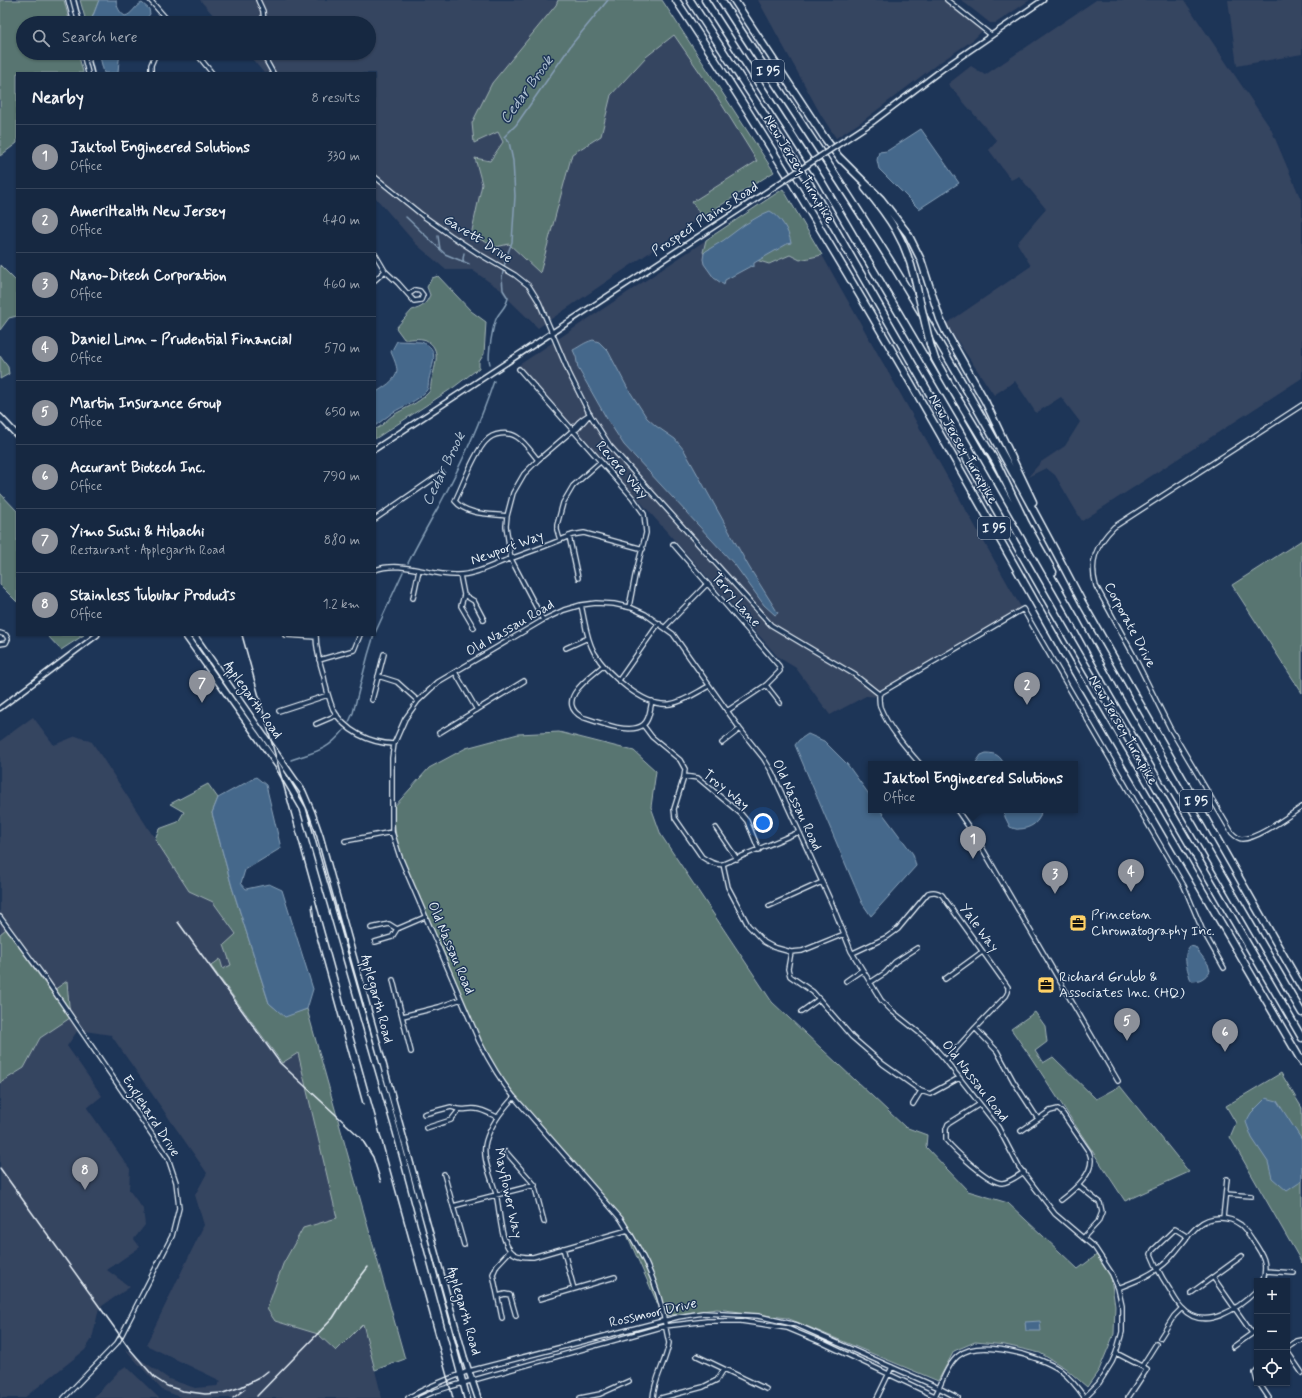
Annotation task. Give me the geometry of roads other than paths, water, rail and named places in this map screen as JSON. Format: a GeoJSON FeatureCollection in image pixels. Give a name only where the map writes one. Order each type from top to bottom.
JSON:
{"type":"FeatureCollection","features":[{"type":"Feature","properties":{"kind":"highway","name":"New Jersey Turnpike"},"geometry":{"type":"LineString","coordinates":[[676,0],[748,110],[827,239],[905,372],[1077,675],[1302,1062]]}},
{"type":"Feature","properties":{"kind":"highway","name":"New Jersey Turnpike"},"geometry":{"type":"LineString","coordinates":[[690,0],[810,185],[1058,618],[1302,1038]]}},
{"type":"Feature","properties":{"kind":"highway","name":"New Jersey Turnpike"},"geometry":{"type":"LineString","coordinates":[[705,0],[820,179],[968,431],[1115,691],[1302,1013]]}},
{"type":"Feature","properties":{"kind":"highway","name":"New Jersey Turnpike"},"geometry":{"type":"LineString","coordinates":[[721,0],[893,266],[952,365],[1086,608],[1302,988]]}},
{"type":"Feature","properties":{"kind":"highway"},"geometry":{"type":"LineString","coordinates":[[734,0],[820,131],[896,229],[909,257],[935,359],[948,384],[1000,469],[1026,524],[1064,591],[1075,618]]}},
{"type":"Feature","properties":{"kind":"highway"},"geometry":{"type":"LineString","coordinates":[[839,157],[881,199],[908,234],[921,260],[940,320],[985,401],[1052,544]]}},
{"type":"Feature","properties":{"kind":"main road"},"geometry":{"type":"LineString","coordinates":[[0,417],[16,434]]}},
{"type":"Feature","properties":{"kind":"main road","name":"Applegarth Road"},"geometry":{"type":"LineString","coordinates":[[186,636],[278,766],[303,809],[396,1132],[467,1398]]}},
{"type":"Feature","properties":{"kind":"main road","name":"Applegarth Road"},"geometry":{"type":"LineString","coordinates":[[195,636],[303,792],[312,813],[320,836],[409,1161],[478,1398]]}},
{"type":"Feature","properties":{"kind":"street"},"geometry":{"type":"LineString","coordinates":[[68,0],[72,16]]}},
{"type":"Feature","properties":{"kind":"street"},"geometry":{"type":"LineString","coordinates":[[150,0],[164,16]]}},
{"type":"Feature","properties":{"kind":"street"},"geometry":{"type":"LineString","coordinates":[[258,0],[263,11],[263,16]]}},
{"type":"Feature","properties":{"kind":"street"},"geometry":{"type":"LineString","coordinates":[[947,0],[991,35]]}},
{"type":"Feature","properties":{"kind":"street","name":"Prospect Plains Road"},"geometry":{"type":"LineString","coordinates":[[376,448],[874,121],[944,68],[1043,0]]}},
{"type":"Feature","properties":{"kind":"street"},"geometry":{"type":"LineString","coordinates":[[85,60],[88,72]]}},
{"type":"Feature","properties":{"kind":"street"},"geometry":{"type":"LineString","coordinates":[[151,72],[153,60]]}},
{"type":"Feature","properties":{"kind":"street"},"geometry":{"type":"LineString","coordinates":[[202,60],[211,72]]}},
{"type":"Feature","properties":{"kind":"street"},"geometry":{"type":"LineString","coordinates":[[266,60],[272,72]]}},
{"type":"Feature","properties":{"kind":"street","name":"Gavett Drive"},"geometry":{"type":"LineString","coordinates":[[376,178],[422,215],[450,235],[529,286],[534,292],[569,373],[590,414],[610,446],[771,625],[855,675],[879,694]]}},
{"type":"Feature","properties":{"kind":"street"},"geometry":{"type":"LineString","coordinates":[[376,256],[385,271],[409,294]]}},
{"type":"Feature","properties":{"kind":"street"},"geometry":{"type":"LineString","coordinates":[[376,279],[385,271]]}},
{"type":"Feature","properties":{"kind":"street","name":"Revere Way"},"geometry":{"type":"LineString","coordinates":[[519,369],[641,509],[645,520],[646,538],[635,576],[629,607]]}},
{"type":"Feature","properties":{"kind":"street","name":"Corporate Drive"},"geometry":{"type":"LineString","coordinates":[[1302,405],[1114,528],[1098,546],[1093,566],[1093,577],[1096,586],[1133,654],[1170,728],[1228,828],[1237,838],[1242,839],[1254,837],[1302,807]]}},
{"type":"Feature","properties":{"kind":"street"},"geometry":{"type":"LineString","coordinates":[[543,620],[511,559],[506,526],[507,516],[513,493],[524,474],[573,430],[577,429],[590,414]]}},
{"type":"Feature","properties":{"kind":"street"},"geometry":{"type":"LineString","coordinates":[[507,516],[476,513],[461,507],[455,501],[480,450],[486,441],[491,437],[503,433],[509,434],[517,437],[538,460]]}},
{"type":"Feature","properties":{"kind":"street"},"geometry":{"type":"LineString","coordinates":[[560,540],[557,525],[563,503],[573,486],[600,462]]}},
{"type":"Feature","properties":{"kind":"street"},"geometry":{"type":"LineString","coordinates":[[376,518],[442,473]]}},
{"type":"Feature","properties":{"kind":"street","name":"Newport Way"},"geometry":{"type":"LineString","coordinates":[[376,570],[401,567],[441,574],[460,575],[511,559],[569,536],[584,533],[643,548]]}},
{"type":"Feature","properties":{"kind":"street"},"geometry":{"type":"LineString","coordinates":[[569,536],[578,578]]}},
{"type":"Feature","properties":{"kind":"street","name":"Terry Lane"},"geometry":{"type":"LineString","coordinates":[[673,544],[779,666],[780,671],[766,685]]}},
{"type":"Feature","properties":{"kind":"street"},"geometry":{"type":"LineString","coordinates":[[413,598],[419,570]]}},
{"type":"Feature","properties":{"kind":"street"},"geometry":{"type":"LineString","coordinates":[[460,575],[464,595],[461,606],[474,628]]}},
{"type":"Feature","properties":{"kind":"street"},"geometry":{"type":"LineString","coordinates":[[665,627],[707,584]]}},
{"type":"Feature","properties":{"kind":"street"},"geometry":{"type":"LineString","coordinates":[[464,595],[474,601],[484,620]]}},
{"type":"Feature","properties":{"kind":"street","name":"Old Nassau Road"},"geometry":{"type":"LineString","coordinates":[[653,1398],[654,1390],[668,1351],[669,1343],[658,1291],[646,1264],[621,1219],[502,1083],[491,1065],[479,1041],[400,857],[392,832],[392,758],[394,744],[405,719],[418,701],[438,682],[543,620],[564,610],[581,605],[596,603],[629,607],[645,614],[673,634],[740,729],[764,760],[772,772],[822,882],[852,953],[881,1000],[926,1039],[946,1060],[998,1126],[1007,1146],[1055,1214],[1095,1248],[1112,1274],[1118,1288],[1122,1312],[1122,1332],[1116,1353]]}},
{"type":"Feature","properties":{"kind":"street"},"geometry":{"type":"LineString","coordinates":[[581,605],[588,638],[603,666],[636,694],[652,701],[669,704],[679,702],[709,686]]}},
{"type":"Feature","properties":{"kind":"street"},"geometry":{"type":"LineString","coordinates":[[918,761],[898,737],[886,718],[880,706],[879,694],[1023,609],[1184,886],[1202,929],[1224,968]]}},
{"type":"Feature","properties":{"kind":"street"},"geometry":{"type":"LineString","coordinates":[[619,680],[659,623]]}},
{"type":"Feature","properties":{"kind":"street"},"geometry":{"type":"LineString","coordinates":[[0,633],[5,633],[8,639],[6,643],[0,644]]}},
{"type":"Feature","properties":{"kind":"street"},"geometry":{"type":"LineString","coordinates":[[0,708],[96,636]]}},
{"type":"Feature","properties":{"kind":"street"},"geometry":{"type":"LineString","coordinates":[[316,636],[319,660],[328,695],[337,715],[348,728],[356,734],[383,743],[394,744]]}},
{"type":"Feature","properties":{"kind":"street"},"geometry":{"type":"LineString","coordinates":[[319,660],[354,650],[360,636]]}},
{"type":"Feature","properties":{"kind":"street"},"geometry":{"type":"LineString","coordinates":[[566,648],[588,638]]}},
{"type":"Feature","properties":{"kind":"street"},"geometry":{"type":"LineString","coordinates":[[372,700],[384,654]]}},
{"type":"Feature","properties":{"kind":"street"},"geometry":{"type":"LineString","coordinates":[[603,666],[579,687],[573,696],[573,710],[577,714],[582,717],[623,729],[643,725],[648,717],[652,701]]}},
{"type":"Feature","properties":{"kind":"street"},"geometry":{"type":"LineString","coordinates":[[455,672],[477,710]]}},
{"type":"Feature","properties":{"kind":"street"},"geometry":{"type":"LineString","coordinates":[[378,676],[397,682],[418,701]]}},
{"type":"Feature","properties":{"kind":"street"},"geometry":{"type":"LineString","coordinates":[[439,733],[524,681]]}},
{"type":"Feature","properties":{"kind":"street"},"geometry":{"type":"LineString","coordinates":[[727,711],[766,685],[780,703]]}},
{"type":"Feature","properties":{"kind":"street"},"geometry":{"type":"LineString","coordinates":[[279,711],[328,695]]}},
{"type":"Feature","properties":{"kind":"street"},"geometry":{"type":"LineString","coordinates":[[316,724],[337,715]]}},
{"type":"Feature","properties":{"kind":"street"},"geometry":{"type":"LineString","coordinates":[[643,725],[652,737],[680,760],[685,769],[674,809],[675,818],[702,857],[720,865],[724,864],[737,860],[798,832]]}},
{"type":"Feature","properties":{"kind":"street"},"geometry":{"type":"LineString","coordinates":[[722,743],[740,729]]}},
{"type":"Feature","properties":{"kind":"street","name":"Troy Way"},"geometry":{"type":"LineString","coordinates":[[684,776],[698,778],[741,814],[747,821],[759,850]]}},
{"type":"Feature","properties":{"kind":"street"},"geometry":{"type":"LineString","coordinates":[[958,813],[977,839],[1118,1081]]}},
{"type":"Feature","properties":{"kind":"street"},"geometry":{"type":"LineString","coordinates":[[716,828],[737,860]]}},
{"type":"Feature","properties":{"kind":"street"},"geometry":{"type":"LineString","coordinates":[[345,841],[392,832]]}},
{"type":"Feature","properties":{"kind":"street"},"geometry":{"type":"LineString","coordinates":[[724,864],[728,887],[748,925],[764,942],[774,947],[791,952],[802,951],[844,934]]}},
{"type":"Feature","properties":{"kind":"street"},"geometry":{"type":"LineString","coordinates":[[769,906],[822,882]]}},
{"type":"Feature","properties":{"kind":"street","name":"Yale Way"},"geometry":{"type":"LineString","coordinates":[[852,953],[887,937],[902,924],[923,897],[932,892],[937,892],[942,895],[1008,987],[1008,992],[1002,1001],[946,1060]]}},
{"type":"Feature","properties":{"kind":"street","name":"Englehard Drive"},"geometry":{"type":"LineString","coordinates":[[0,917],[47,981],[168,1158],[176,1182],[178,1208],[172,1236],[121,1336],[117,1343],[64,1398]]}},
{"type":"Feature","properties":{"kind":"street"},"geometry":{"type":"LineString","coordinates":[[375,942],[392,937],[397,929],[426,917]]}},
{"type":"Feature","properties":{"kind":"street"},"geometry":{"type":"LineString","coordinates":[[371,928],[389,924],[397,929]]}},
{"type":"Feature","properties":{"kind":"street"},"geometry":{"type":"LineString","coordinates":[[871,982],[885,973],[895,962],[917,948]]}},
{"type":"Feature","properties":{"kind":"street"},"geometry":{"type":"LineString","coordinates":[[791,952],[788,969],[790,976],[812,992],[852,1037],[883,1064],[920,1091],[930,1094],[959,1078]]}},
{"type":"Feature","properties":{"kind":"street"},"geometry":{"type":"LineString","coordinates":[[945,979],[982,952]]}},
{"type":"Feature","properties":{"kind":"street"},"geometry":{"type":"LineString","coordinates":[[846,982],[862,970]]}},
{"type":"Feature","properties":{"kind":"street"},"geometry":{"type":"LineString","coordinates":[[393,980],[411,1052]]}},
{"type":"Feature","properties":{"kind":"street"},"geometry":{"type":"LineString","coordinates":[[403,1016],[439,1007],[461,999]]}},
{"type":"Feature","properties":{"kind":"street"},"geometry":{"type":"LineString","coordinates":[[801,1012],[819,999]]}},
{"type":"Feature","properties":{"kind":"street"},"geometry":{"type":"LineString","coordinates":[[975,1028],[997,1051],[1014,1082],[1038,1119]]}},
{"type":"Feature","properties":{"kind":"street"},"geometry":{"type":"LineString","coordinates":[[912,1104],[920,1091]]}},
{"type":"Feature","properties":{"kind":"street","name":"Mayflower Way"},"geometry":{"type":"LineString","coordinates":[[514,1097],[497,1117],[490,1129],[485,1149],[501,1223],[510,1251],[519,1256],[532,1257],[628,1230]]}},
{"type":"Feature","properties":{"kind":"street"},"geometry":{"type":"LineString","coordinates":[[980,1104],[948,1124],[946,1129],[946,1140],[984,1175],[995,1181],[1004,1183],[1024,1172]]}},
{"type":"Feature","properties":{"kind":"street"},"geometry":{"type":"LineString","coordinates":[[424,1114],[451,1107],[459,1110],[474,1108],[497,1117]]}},
{"type":"Feature","properties":{"kind":"street"},"geometry":{"type":"LineString","coordinates":[[1021,1131],[1053,1109],[1058,1109],[1063,1114],[1092,1158],[1086,1174],[1079,1186],[1061,1200]]}},
{"type":"Feature","properties":{"kind":"street"},"geometry":{"type":"LineString","coordinates":[[426,1128],[451,1120],[459,1110]]}},
{"type":"Feature","properties":{"kind":"street"},"geometry":{"type":"LineString","coordinates":[[506,1152],[534,1185],[544,1222]]}},
{"type":"Feature","properties":{"kind":"street"},"geometry":{"type":"LineString","coordinates":[[444,1174],[464,1245]]}},
{"type":"Feature","properties":{"kind":"street"},"geometry":{"type":"LineString","coordinates":[[1223,1218],[1227,1179]]}},
{"type":"Feature","properties":{"kind":"street"},"geometry":{"type":"LineString","coordinates":[[453,1206],[534,1185]]}},
{"type":"Feature","properties":{"kind":"street"},"geometry":{"type":"LineString","coordinates":[[1079,1186],[1100,1203],[1102,1212],[1098,1222],[1083,1238]]}},
{"type":"Feature","properties":{"kind":"street"},"geometry":{"type":"LineString","coordinates":[[1226,1194],[1251,1196]]}},
{"type":"Feature","properties":{"kind":"street"},"geometry":{"type":"LineString","coordinates":[[1118,1288],[1139,1280],[1157,1270],[1172,1257],[1198,1226],[1213,1218],[1233,1220],[1248,1232],[1266,1261],[1266,1271],[1264,1278]]}},
{"type":"Feature","properties":{"kind":"street"},"geometry":{"type":"LineString","coordinates":[[1188,1237],[1175,1229],[1153,1250],[1151,1254],[1157,1270],[1182,1308],[1192,1315],[1209,1319],[1224,1315],[1254,1292]]}},
{"type":"Feature","properties":{"kind":"street"},"geometry":{"type":"LineString","coordinates":[[563,1248],[574,1289]]}},
{"type":"Feature","properties":{"kind":"street"},"geometry":{"type":"LineString","coordinates":[[502,1318],[493,1274],[497,1265],[510,1251]]}},
{"type":"Feature","properties":{"kind":"street"},"geometry":{"type":"LineString","coordinates":[[1191,1293],[1242,1256]]}},
{"type":"Feature","properties":{"kind":"street"},"geometry":{"type":"LineString","coordinates":[[1266,1271],[1294,1273]]}},
{"type":"Feature","properties":{"kind":"street"},"geometry":{"type":"LineString","coordinates":[[540,1299],[615,1277]]}},
{"type":"Feature","properties":{"kind":"street"},"geometry":{"type":"LineString","coordinates":[[1213,1277],[1252,1333],[1233,1347]]}},
{"type":"Feature","properties":{"kind":"street"},"geometry":{"type":"LineString","coordinates":[[498,1296],[505,1294],[510,1295],[516,1316]]}},
{"type":"Feature","properties":{"kind":"street"},"geometry":{"type":"LineString","coordinates":[[1160,1338],[1174,1316],[1182,1308]]}},
{"type":"Feature","properties":{"kind":"street","name":"Rossmoor Drive"},"geometry":{"type":"LineString","coordinates":[[408,1398],[422,1389],[469,1371],[664,1320],[704,1313],[758,1316],[797,1325],[939,1388],[958,1398]]}},
{"type":"Feature","properties":{"kind":"street","name":"Rossmoor Drive"},"geometry":{"type":"LineString","coordinates":[[420,1398],[436,1391],[665,1326],[707,1321],[741,1321],[787,1328],[823,1342],[937,1397]]}},
{"type":"Feature","properties":{"kind":"street"},"geometry":{"type":"LineString","coordinates":[[1290,1347],[1297,1341],[1302,1340]]}},
{"type":"Feature","properties":{"kind":"street"},"geometry":{"type":"LineString","coordinates":[[1142,1366],[1156,1344]]}},
{"type":"Feature","properties":{"kind":"street"},"geometry":{"type":"LineString","coordinates":[[937,1397],[939,1388],[951,1365],[958,1356],[975,1348],[986,1348],[1036,1357],[1051,1364],[1062,1371],[1072,1381],[1085,1398],[1099,1383],[1116,1353],[1147,1370],[1128,1398]]}},
{"type":"Feature","properties":{"kind":"street"},"geometry":{"type":"LineString","coordinates":[[1290,1355],[1302,1373]]}},
{"type":"Feature","properties":{"kind":"street"},"geometry":{"type":"LineString","coordinates":[[697,1356],[766,1390]]}},
{"type":"Feature","properties":{"kind":"street"},"geometry":{"type":"LineString","coordinates":[[877,1398],[892,1367]]}},
{"type":"Feature","properties":{"kind":"street"},"geometry":{"type":"LineString","coordinates":[[661,1398],[703,1387],[717,1380],[724,1369]]}},
{"type":"Feature","properties":{"kind":"street"},"geometry":{"type":"LineString","coordinates":[[580,1398],[600,1396],[629,1381]]}},
{"type":"Feature","properties":{"kind":"street"},"geometry":{"type":"LineString","coordinates":[[1261,1386],[1269,1398]]}},
{"type":"Feature","properties":{"kind":"waterway","name":"Cedar Brook"},"geometry":{"type":"LineString","coordinates":[[490,364],[490,348],[494,326],[497,317],[505,306],[508,298],[503,290],[502,277],[506,258],[512,242],[515,196],[513,161],[509,142],[504,137],[516,125],[572,44],[608,0]]}},
{"type":"Feature","properties":{"kind":"waterway"},"geometry":{"type":"LineString","coordinates":[[406,217],[445,254],[469,264]]}},
{"type":"Feature","properties":{"kind":"waterway"},"geometry":{"type":"LineString","coordinates":[[438,236],[440,249]]}},
{"type":"Feature","properties":{"kind":"waterway"},"geometry":{"type":"LineString","coordinates":[[464,253],[464,263]]}},
{"type":"Feature","properties":{"kind":"waterway","name":"Cedar Brook"},"geometry":{"type":"LineString","coordinates":[[408,563],[463,459],[483,412],[494,381]]}},
{"type":"Feature","properties":{"kind":"waterway","name":"Cedar Brook"},"geometry":{"type":"LineString","coordinates":[[376,631],[403,572]]}},
{"type":"Feature","properties":{"kind":"waterway","name":"Cedar Brook"},"geometry":{"type":"LineString","coordinates":[[349,722],[353,713],[374,636]]}},
{"type":"Feature","properties":{"kind":"waterway","name":"Cedar Brook"},"geometry":{"type":"LineString","coordinates":[[291,760],[326,747],[332,743],[344,730]]}},
{"type":"Feature","properties":{"kind":"railway"},"geometry":{"type":"LineString","coordinates":[[76,0],[80,16]]}},
{"type":"Feature","properties":{"kind":"railway"},"geometry":{"type":"LineString","coordinates":[[91,60],[94,72]]}},
{"type":"Feature","properties":{"kind":"railway"},"geometry":{"type":"LineString","coordinates":[[242,636],[453,1398]]}},
{"type":"Feature","properties":{"kind":"railway"},"geometry":{"type":"LineString","coordinates":[[312,905],[315,930],[363,1104]]}},
{"type":"Feature","properties":{"kind":"railway"},"geometry":{"type":"LineString","coordinates":[[178,922],[280,1063],[361,1138],[373,1157],[381,1182]]}},
{"type":"Feature","properties":{"kind":"railway"},"geometry":{"type":"LineString","coordinates":[[0,1168],[129,1348],[155,1378],[167,1386],[183,1391],[205,1394],[223,1393],[241,1387],[259,1378],[268,1371]]}},
{"type":"Feature","properties":{"kind":"railway"},"geometry":{"type":"LineString","coordinates":[[257,1396],[333,1318],[351,1289],[368,1267]]}},
{"type":"Feature","properties":{"kind":"railway"},"geometry":{"type":"LineString","coordinates":[[233,1398],[245,1389]]}},
{"type":"Feature","properties":{"kind":"place","name":"Yimo Sushi & Hibachi"},"geometry":{"type":"Point","coordinates":[202,703]}},
{"type":"Feature","properties":{"kind":"place","name":"AmeriHealth New Jersey"},"geometry":{"type":"Point","coordinates":[1027,705]}},
{"type":"Feature","properties":{"kind":"place","name":"Jaktool Engineered Solutions"},"geometry":{"type":"Point","coordinates":[973,859]}},
{"type":"Feature","properties":{"kind":"place","name":"Daniel Linn - Prudential Financial"},"geometry":{"type":"Point","coordinates":[1131,892]}},
{"type":"Feature","properties":{"kind":"place","name":"Nano-Ditech Corporation"},"geometry":{"type":"Point","coordinates":[1055,894]}},
{"type":"Feature","properties":{"kind":"place","name":"Princeton Chromatography Inc."},"geometry":{"type":"Point","coordinates":[1078,923]}},
{"type":"Feature","properties":{"kind":"place","name":"Richard Grubb & Associates Inc. (HQ)"},"geometry":{"type":"Point","coordinates":[1046,985]}},
{"type":"Feature","properties":{"kind":"place","name":"Martin Insurance Group"},"geometry":{"type":"Point","coordinates":[1127,1041]}},
{"type":"Feature","properties":{"kind":"place","name":"Accurant Biotech Inc."},"geometry":{"type":"Point","coordinates":[1225,1052]}},
{"type":"Feature","properties":{"kind":"place","name":"Stainless Tubular Products"},"geometry":{"type":"Point","coordinates":[85,1190]}}]}
